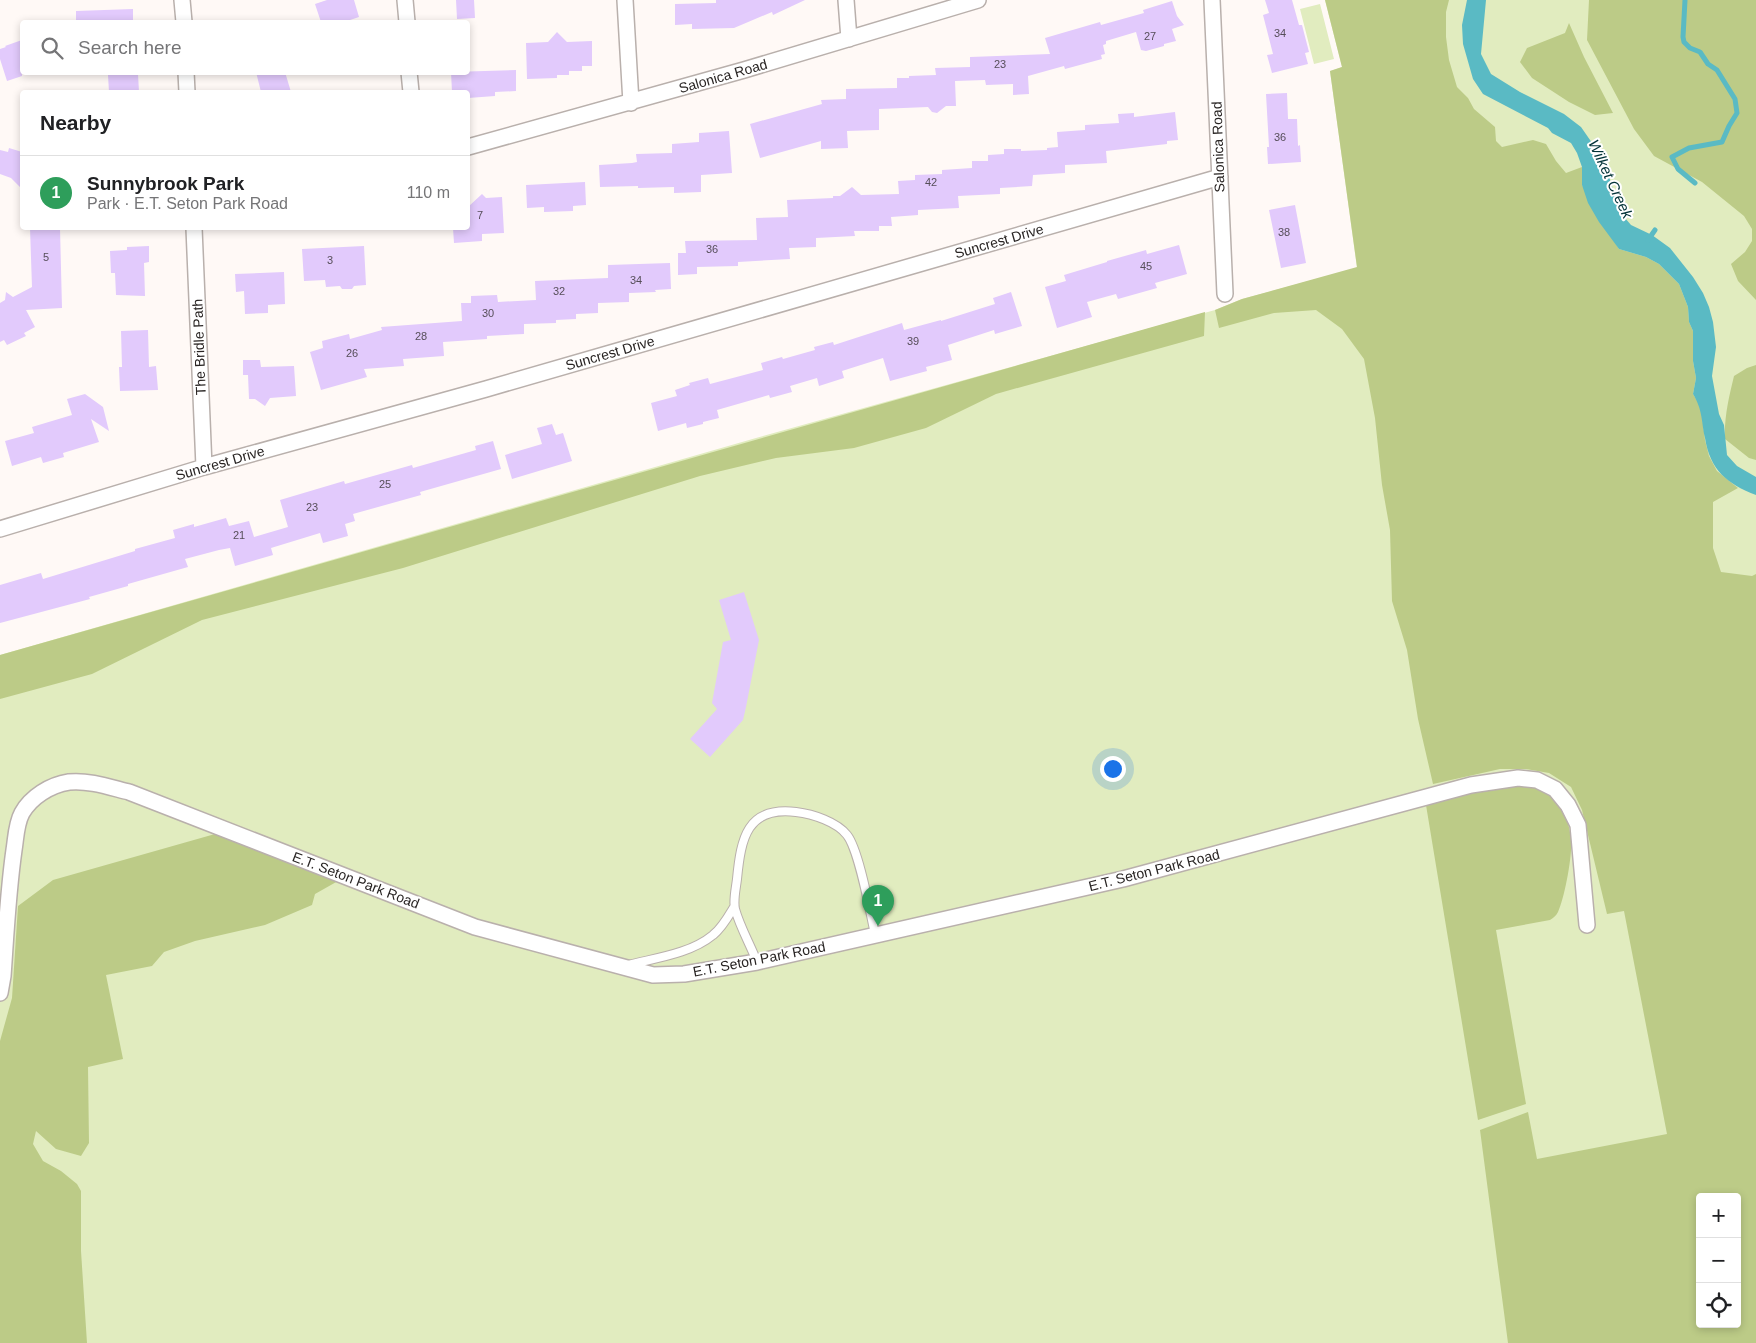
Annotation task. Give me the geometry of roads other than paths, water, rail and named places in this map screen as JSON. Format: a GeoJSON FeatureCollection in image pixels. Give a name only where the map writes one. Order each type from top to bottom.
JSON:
{"type":"FeatureCollection","features":[{"type":"Feature","properties":{"kind":"street"},"geometry":{"type":"LineString","coordinates":[[182,0],[184,20]]}},
{"type":"Feature","properties":{"kind":"street"},"geometry":{"type":"LineString","coordinates":[[406,0],[407,20]]}},
{"type":"Feature","properties":{"kind":"street"},"geometry":{"type":"LineString","coordinates":[[625,0],[631,103]]}},
{"type":"Feature","properties":{"kind":"street"},"geometry":{"type":"LineString","coordinates":[[846,0],[849,38]]}},
{"type":"Feature","properties":{"kind":"street","name":"Salonica Road"},"geometry":{"type":"LineString","coordinates":[[470,147],[631,103],[978,0]]}},
{"type":"Feature","properties":{"kind":"street","name":"Salonica Road"},"geometry":{"type":"LineString","coordinates":[[1212,0],[1225,294]]}},
{"type":"Feature","properties":{"kind":"street"},"geometry":{"type":"LineString","coordinates":[[186,75],[187,90]]}},
{"type":"Feature","properties":{"kind":"street"},"geometry":{"type":"LineString","coordinates":[[410,75],[410,90]]}},
{"type":"Feature","properties":{"kind":"street","name":"Suncrest Drive"},"geometry":{"type":"LineString","coordinates":[[0,529],[204,467],[486,389],[1220,177]]}},
{"type":"Feature","properties":{"kind":"street","name":"The Bridle Path"},"geometry":{"type":"LineString","coordinates":[[194,230],[204,467]]}},
{"type":"Feature","properties":{"kind":"street","name":"E.T. Seton Park Road"},"geometry":{"type":"LineString","coordinates":[[0,992],[3,976],[11,869],[17,827],[28,804],[44,791],[59,784],[69,782],[103,785],[129,792],[475,927],[653,975],[684,974],[757,962],[1123,879],[1471,785],[1518,778],[1537,780],[1555,788],[1568,805],[1578,826],[1587,925]]}},
{"type":"Feature","properties":{"kind":"lane"},"geometry":{"type":"LineString","coordinates":[[624,966],[682,951],[713,935],[725,922],[734,907],[740,853],[750,825],[767,813],[786,810],[805,813],[834,825],[847,835],[855,852],[875,934]]}},
{"type":"Feature","properties":{"kind":"lane"},"geometry":{"type":"LineString","coordinates":[[734,907],[757,962]]}},
{"type":"Feature","properties":{"kind":"water"},"geometry":{"type":"Polygon","coordinates":[[[1467,0],[1486,0],[1481,54],[1491,74],[1520,92],[1564,114],[1581,127],[1597,150],[1607,170],[1618,206],[1625,218],[1631,225],[1652,235],[1670,248],[1703,293],[1713,322],[1716,347],[1712,376],[1719,414],[1724,425],[1727,455],[1737,466],[1756,477],[1756,495],[1728,481],[1716,467],[1707,449],[1700,411],[1693,394],[1696,378],[1693,361],[1693,331],[1689,322],[1688,307],[1679,284],[1659,264],[1646,257],[1619,249],[1588,203],[1582,185],[1582,167],[1571,143],[1552,133],[1548,128],[1483,94],[1473,79],[1463,44],[1462,25],[1467,0]]]}},
{"type":"Feature","properties":{"kind":"waterway"},"geometry":{"type":"LineString","coordinates":[[1685,0],[1684,42],[1690,48],[1700,52],[1708,64],[1717,70],[1735,99],[1737,113],[1722,142],[1689,148],[1672,157],[1678,169],[1695,183]]}},
{"type":"Feature","properties":{"kind":"waterway"},"geometry":{"type":"LineString","coordinates":[[1648,240],[1655,230]]}},
{"type":"Feature","properties":{"kind":"place","name":"Sunnybrook Park"},"geometry":{"type":"Point","coordinates":[878,926]}},
{"type":"Feature","properties":{"kind":"water label","name":"Wilket Creek"},"geometry":{"type":"Point","coordinates":[1611,179]}}]}
